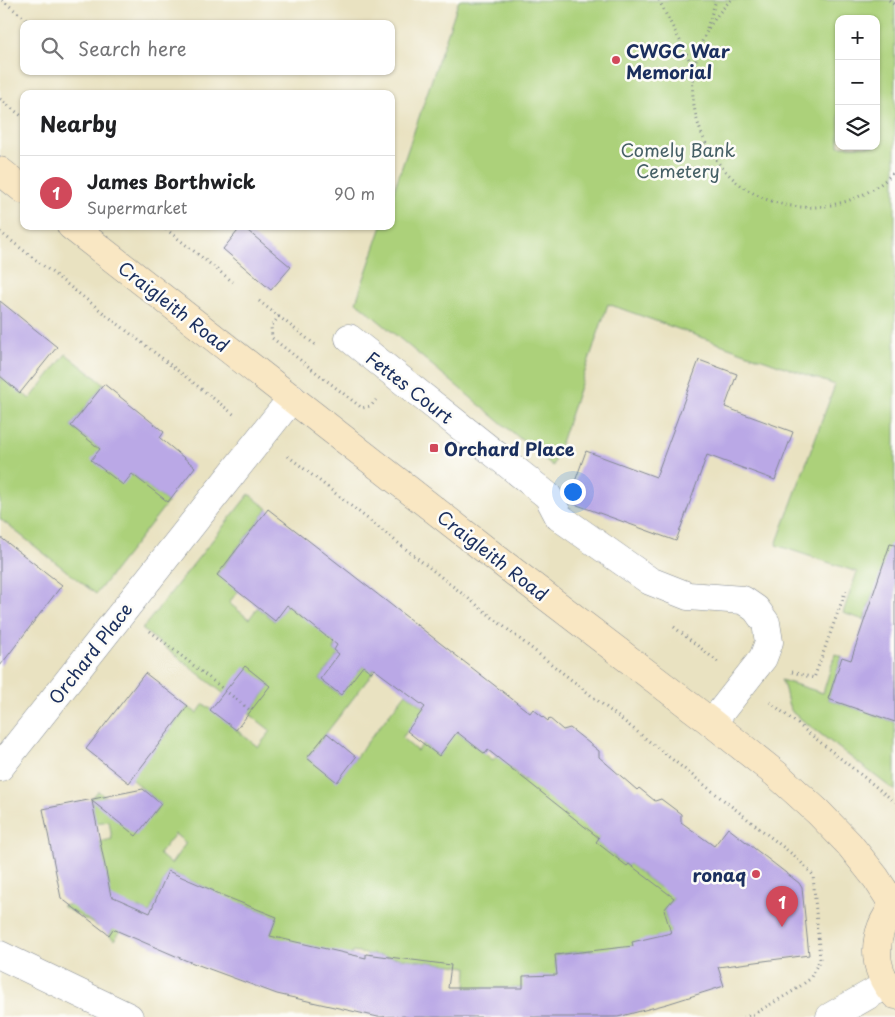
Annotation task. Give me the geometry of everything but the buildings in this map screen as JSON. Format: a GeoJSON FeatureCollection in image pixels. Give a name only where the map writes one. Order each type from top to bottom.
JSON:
{"type":"FeatureCollection","features":[{"type":"Feature","properties":{"kind":"main road"},"geometry":{"type":"LineString","coordinates":[[0,171],[20,187]]}},
{"type":"Feature","properties":{"kind":"main road","name":"Craigleith Road"},"geometry":{"type":"LineString","coordinates":[[76,230],[776,774],[818,812],[849,844],[876,878],[894,906]]}},
{"type":"Feature","properties":{"kind":"main road"},"geometry":{"type":"LineString","coordinates":[[891,990],[879,968],[876,958],[881,926],[894,906]]}},
{"type":"Feature","properties":{"kind":"street","name":"Fettes Court"},"geometry":{"type":"LineString","coordinates":[[349,338],[548,496],[559,517],[650,581],[688,596],[743,600],[756,609],[766,623],[769,642],[763,658],[712,723]]}},
{"type":"Feature","properties":{"kind":"street","name":"Orchard Place"},"geometry":{"type":"LineString","coordinates":[[0,767],[292,398]]}},
{"type":"Feature","properties":{"kind":"street"},"geometry":{"type":"LineString","coordinates":[[0,954],[128,1017]]}},
{"type":"Feature","properties":{"kind":"street"},"geometry":{"type":"LineString","coordinates":[[830,1017],[891,990]]}},
{"type":"Feature","properties":{"kind":"path"},"geometry":{"type":"LineString","coordinates":[[2,0],[27,20]]}},
{"type":"Feature","properties":{"kind":"path"},"geometry":{"type":"LineString","coordinates":[[659,0],[684,47],[693,70]]}},
{"type":"Feature","properties":{"kind":"path"},"geometry":{"type":"LineString","coordinates":[[704,37],[716,0]]}},
{"type":"Feature","properties":{"kind":"path"},"geometry":{"type":"LineString","coordinates":[[731,0],[712,21],[704,37],[697,53],[692,87],[693,104],[702,138],[722,167],[748,189],[764,197],[780,203],[814,207],[832,205],[864,194],[879,185],[895,171]]}},
{"type":"Feature","properties":{"kind":"path"},"geometry":{"type":"LineString","coordinates":[[890,0],[895,5]]}},
{"type":"Feature","properties":{"kind":"path"},"geometry":{"type":"LineString","coordinates":[[0,99],[20,115]]}},
{"type":"Feature","properties":{"kind":"path"},"geometry":{"type":"LineString","coordinates":[[167,230],[233,282]]}},
{"type":"Feature","properties":{"kind":"path"},"geometry":{"type":"LineString","coordinates":[[0,232],[239,419]]}},
{"type":"Feature","properties":{"kind":"path"},"geometry":{"type":"LineString","coordinates":[[279,316],[271,327],[272,338],[362,408],[372,406],[379,395]]}},
{"type":"Feature","properties":{"kind":"path"},"geometry":{"type":"LineString","coordinates":[[283,452],[797,858],[813,875],[820,959],[810,979],[787,995],[754,1014],[744,1017]]}},
{"type":"Feature","properties":{"kind":"path"},"geometry":{"type":"LineString","coordinates":[[790,671],[814,678],[846,590]]}},
{"type":"Feature","properties":{"kind":"path"},"geometry":{"type":"LineString","coordinates":[[124,611],[251,711]]}},
{"type":"Feature","properties":{"kind":"path"},"geometry":{"type":"LineString","coordinates":[[763,697],[895,802]]}},
{"type":"Feature","properties":{"kind":"green space","name":"Comely Bank Cemetery"},"geometry":{"type":"Polygon","coordinates":[[[459,0],[895,0],[895,600],[873,593],[864,620],[843,613],[857,572],[776,545],[835,385],[608,304],[553,466],[356,302],[381,230],[395,230],[395,187],[459,0]]]}},
{"type":"Feature","properties":{"kind":"green space"},"geometry":{"type":"Polygon","coordinates":[[[66,354],[104,384],[71,426],[168,502],[96,594],[0,519],[0,376],[30,399],[66,354]]]}},
{"type":"Feature","properties":{"kind":"green space"},"geometry":{"type":"Polygon","coordinates":[[[249,494],[268,509],[217,574],[238,591],[229,603],[249,619],[258,607],[274,621],[287,605],[300,616],[308,606],[340,631],[332,641],[336,645],[334,650],[339,654],[320,679],[340,695],[363,666],[375,670],[307,758],[337,781],[406,693],[429,711],[415,721],[402,738],[417,751],[423,744],[439,756],[446,746],[453,729],[493,760],[515,732],[529,744],[510,768],[524,780],[533,768],[566,794],[558,806],[572,817],[577,812],[602,834],[596,842],[627,866],[629,864],[660,888],[670,875],[684,885],[664,910],[679,961],[667,964],[659,936],[633,944],[640,971],[593,950],[555,955],[558,986],[466,988],[467,967],[352,952],[349,971],[264,951],[277,917],[242,903],[201,924],[214,891],[168,871],[150,913],[138,908],[114,940],[109,935],[124,915],[114,907],[99,927],[62,906],[111,897],[100,842],[112,839],[109,821],[96,823],[91,799],[98,791],[118,806],[152,816],[161,804],[131,779],[188,707],[197,713],[204,704],[258,747],[271,731],[142,629],[249,494]],[[245,667],[253,708],[270,686],[245,667]],[[175,834],[159,854],[171,864],[186,843],[175,834]]]}},
{"type":"Feature","properties":{"kind":"green space"},"geometry":{"type":"Polygon","coordinates":[[[835,654],[842,657],[828,699],[895,722],[895,791],[790,709],[781,680],[823,693],[835,654]]]}},
{"type":"Feature","properties":{"kind":"place","name":"CWGC War Memorial"},"geometry":{"type":"Point","coordinates":[616,60]}},
{"type":"Feature","properties":{"kind":"place","name":"Orchard Place"},"geometry":{"type":"Point","coordinates":[434,448]}},
{"type":"Feature","properties":{"kind":"place","name":"ronaq"},"geometry":{"type":"Point","coordinates":[756,874]}},
{"type":"Feature","properties":{"kind":"place","name":"James Borthwick"},"geometry":{"type":"Point","coordinates":[782,927]}}]}
